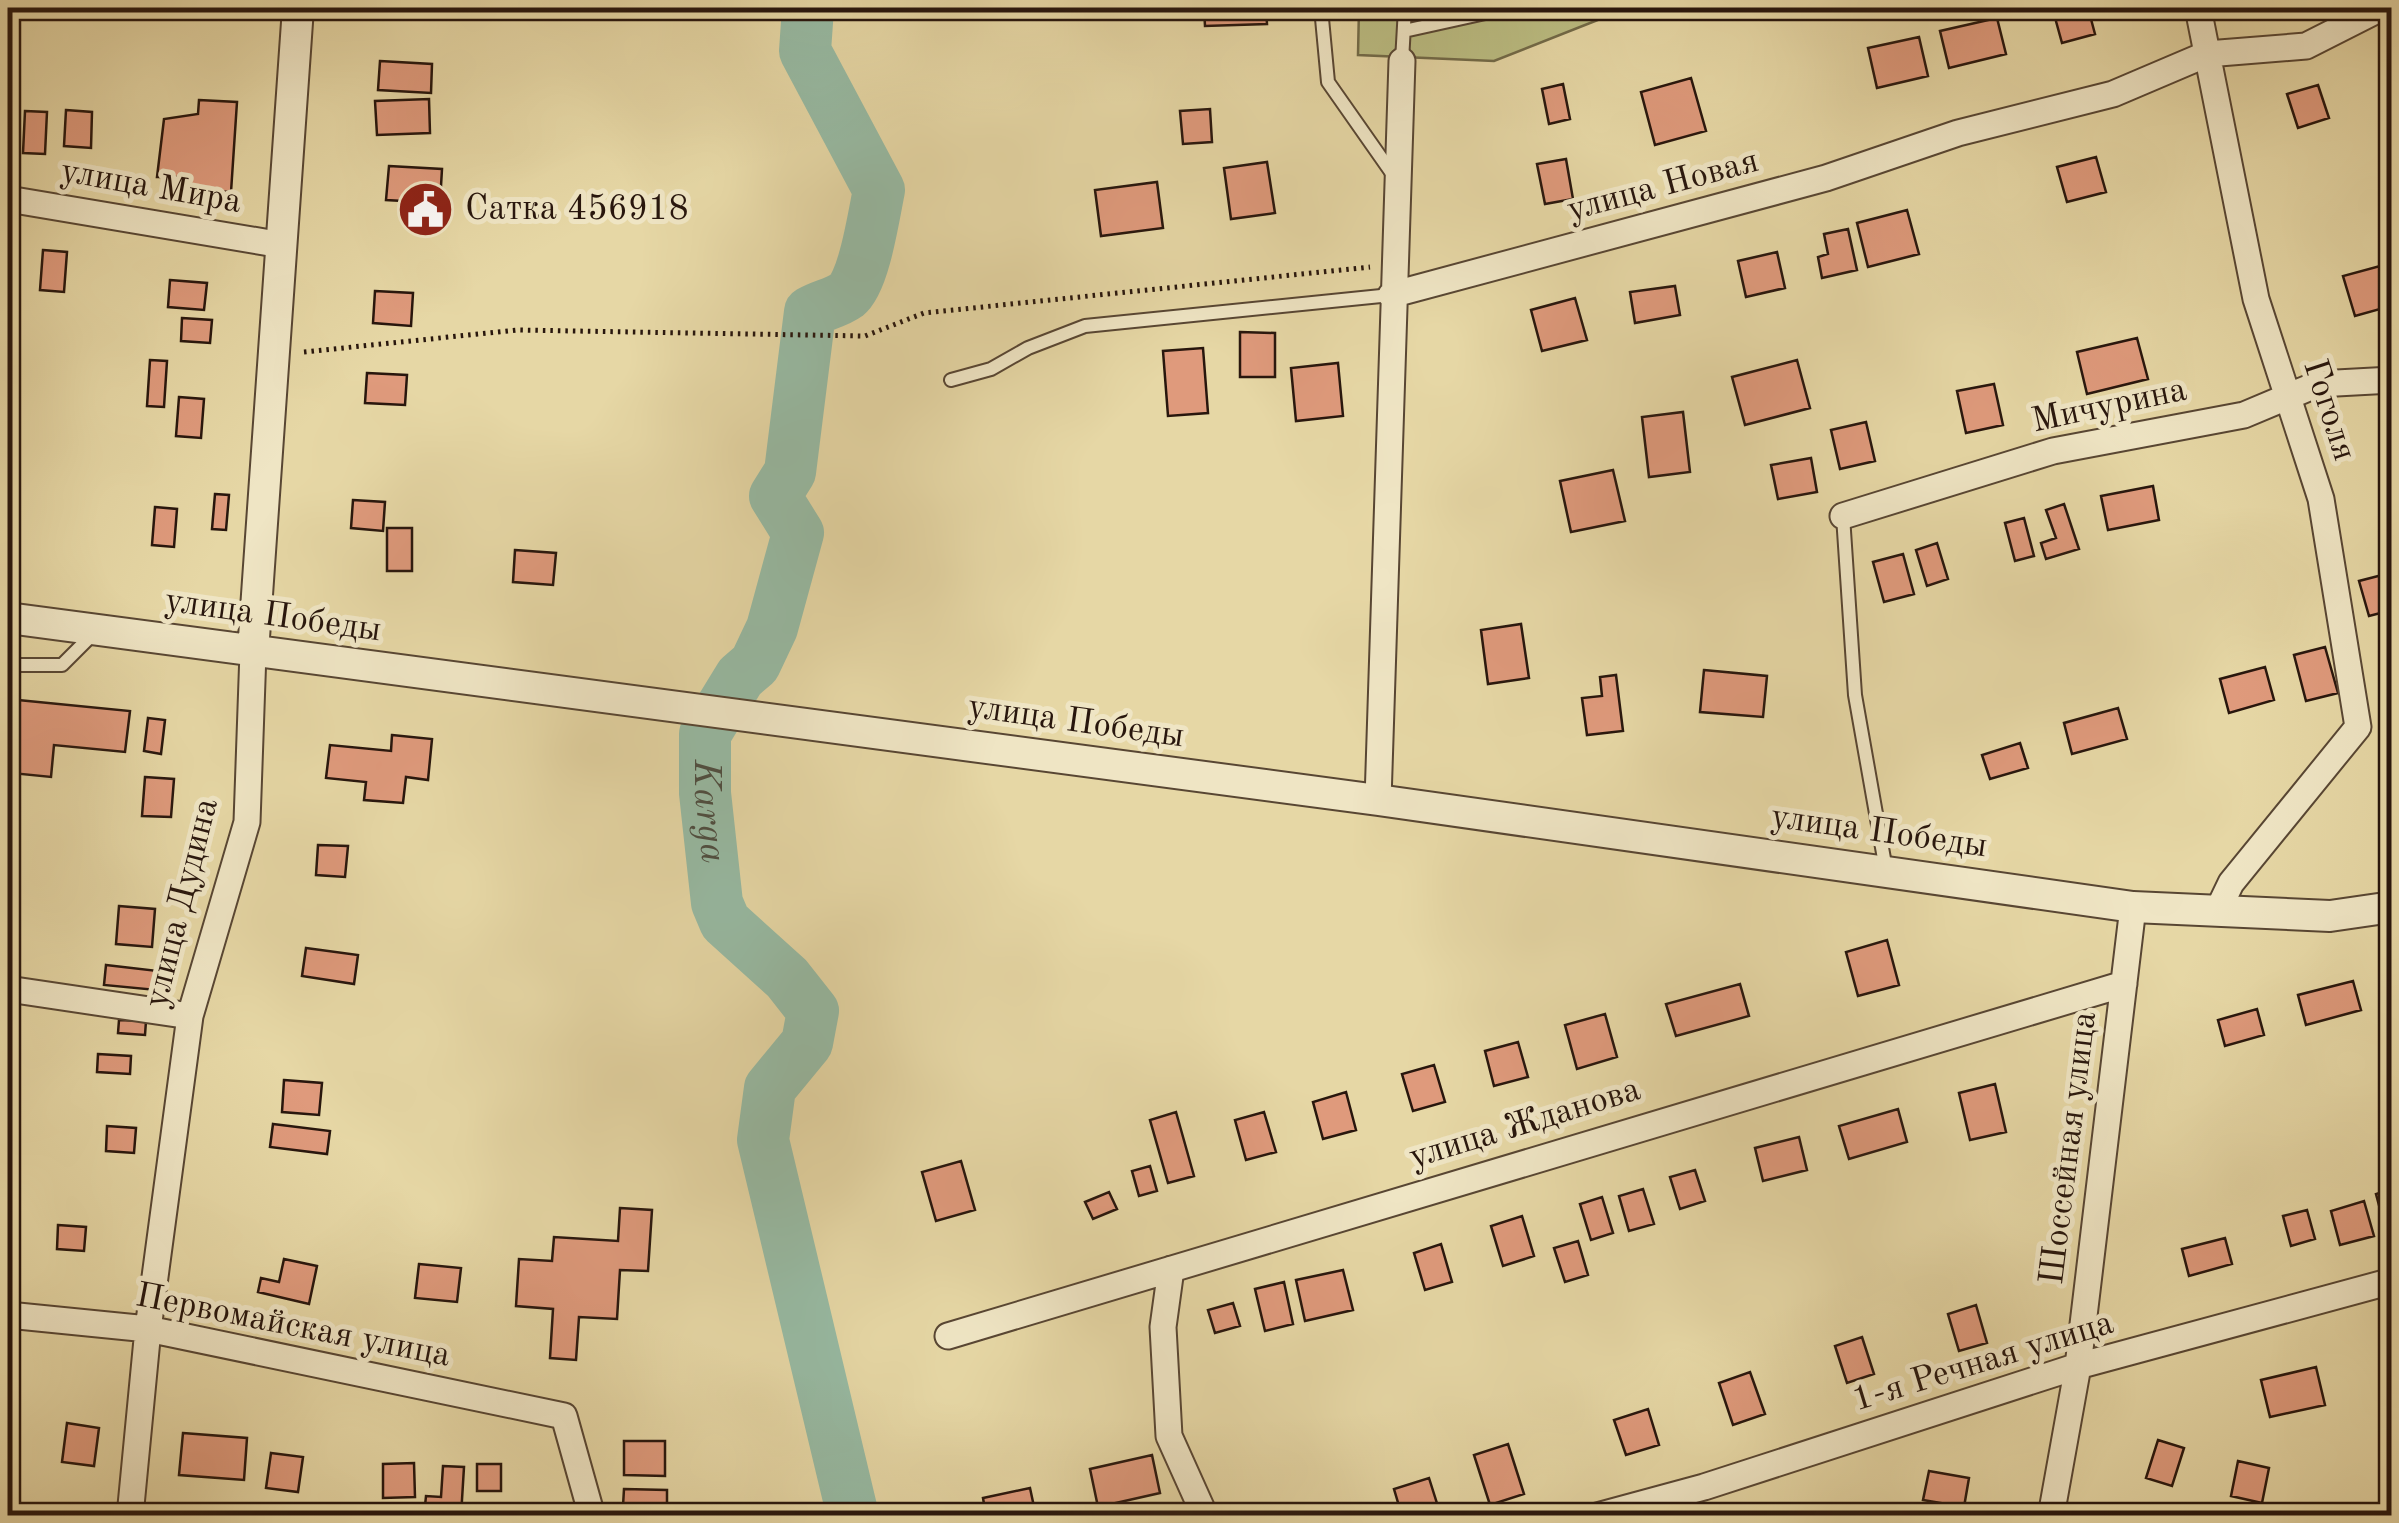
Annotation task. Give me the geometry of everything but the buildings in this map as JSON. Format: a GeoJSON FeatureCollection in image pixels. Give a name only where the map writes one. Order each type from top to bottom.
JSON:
{"type":"FeatureCollection","features":[{"type":"Feature","properties":{"kind":"street","name":"улица Дудина"},"geometry":{"type":"LineString","coordinates":[[130,1516],[148,1329],[190,1016],[247,822],[253,652],[298,8]]}},
{"type":"Feature","properties":{"kind":"street","name":"Гоголя"},"geometry":{"type":"LineString","coordinates":[[2198,8],[2256,299],[2321,499],[2358,727],[2231,883],[2218,910]]}},
{"type":"Feature","properties":{"kind":"street","name":"улица Новая"},"geometry":{"type":"LineString","coordinates":[[1391,295],[1826,178],[1958,133],[2113,94],[2207,54],[2306,46],[2381,8]]}},
{"type":"Feature","properties":{"kind":"street"},"geometry":{"type":"LineString","coordinates":[[1378,800],[1391,295],[1402,61]]}},
{"type":"Feature","properties":{"kind":"street","name":"улица Мира"},"geometry":{"type":"LineString","coordinates":[[8,198],[282,245]]}},
{"type":"Feature","properties":{"kind":"street","name":"Мичурина"},"geometry":{"type":"LineString","coordinates":[[1842,516],[2053,451],[2244,415],[2288,393],[2318,384],[2392,380]]}},
{"type":"Feature","properties":{"kind":"street","name":"улица Победы"},"geometry":{"type":"LineString","coordinates":[[8,618],[1378,800],[2134,906]]}},
{"type":"Feature","properties":{"kind":"street"},"geometry":{"type":"LineString","coordinates":[[2134,906],[2330,916],[2392,907]]}},
{"type":"Feature","properties":{"kind":"street","name":"Шоссейная улица"},"geometry":{"type":"LineString","coordinates":[[2051,1516],[2078,1366],[2134,906]]}},
{"type":"Feature","properties":{"kind":"street","name":"улица Жданова"},"geometry":{"type":"LineString","coordinates":[[948,1336],[2124,984]]}},
{"type":"Feature","properties":{"kind":"street"},"geometry":{"type":"LineString","coordinates":[[8,988],[190,1016]]}},
{"type":"Feature","properties":{"kind":"street"},"geometry":{"type":"LineString","coordinates":[[1171,1269],[1164,1327],[1169,1436],[1205,1516]]}},
{"type":"Feature","properties":{"kind":"street","name":"1-я Речная улица"},"geometry":{"type":"LineString","coordinates":[[1596,1516],[1704,1488],[2078,1366],[2392,1281]]}},
{"type":"Feature","properties":{"kind":"street","name":"Первомайская улица"},"geometry":{"type":"LineString","coordinates":[[8,1315],[148,1329],[564,1416],[592,1516]]}},
{"type":"Feature","properties":{"kind":"street"},"geometry":{"type":"LineString","coordinates":[[1696,1516],[1704,1488]]}},
{"type":"Feature","properties":{"kind":"lane"},"geometry":{"type":"LineString","coordinates":[[1321,8],[1328,82],[1397,180]]}},
{"type":"Feature","properties":{"kind":"lane"},"geometry":{"type":"LineString","coordinates":[[1402,61],[1405,8]]}},
{"type":"Feature","properties":{"kind":"lane"},"geometry":{"type":"LineString","coordinates":[[1404,31],[1508,8]]}},
{"type":"Feature","properties":{"kind":"lane","name":"улица Новая"},"geometry":{"type":"LineString","coordinates":[[951,380],[991,370],[1028,348],[1085,326],[1391,295]]}},
{"type":"Feature","properties":{"kind":"lane"},"geometry":{"type":"LineString","coordinates":[[1842,516],[1855,695],[1886,870]]}},
{"type":"Feature","properties":{"kind":"lane"},"geometry":{"type":"LineString","coordinates":[[8,665],[62,666],[97,630]]}},
{"type":"Feature","properties":{"kind":"path"},"geometry":{"type":"LineString","coordinates":[[274,355],[518,330],[865,336],[924,313],[1393,265]]}},
{"type":"Feature","properties":{"kind":"green space"},"geometry":{"type":"Polygon","coordinates":[[[1359,8],[1628,8],[1494,61],[1358,55],[1359,8]]]}},
{"type":"Feature","properties":{"kind":"waterway","name":"Karga"},"geometry":{"type":"LineString","coordinates":[[808,8],[805,51],[879,190],[868,247],[853,288],[843,298],[810,312],[790,472],[775,496],[798,533],[772,628],[755,664],[740,677],[705,734],[705,793],[717,903],[725,922],[787,978],[813,1011],[807,1043],[770,1088],[763,1140],[853,1516]]}},
{"type":"Feature","properties":{"kind":"place","name":"Сатка 456918"},"geometry":{"type":"Point","coordinates":[426,209]}}]}
